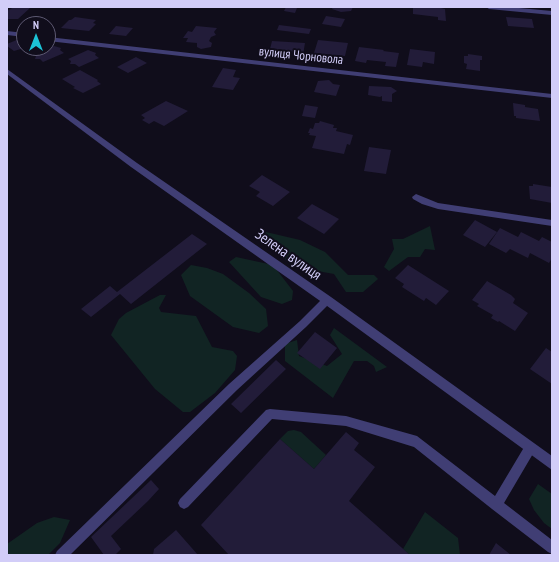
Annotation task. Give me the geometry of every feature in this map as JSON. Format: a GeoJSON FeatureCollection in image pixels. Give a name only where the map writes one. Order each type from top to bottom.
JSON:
{"type":"FeatureCollection","features":[{"type":"Feature","properties":{"kind":"street"},"geometry":{"type":"LineString","coordinates":[[489,7],[552,13]]}},
{"type":"Feature","properties":{"kind":"street","name":"вулиця Чорновола"},"geometry":{"type":"LineString","coordinates":[[56,40],[552,96]]}},
{"type":"Feature","properties":{"kind":"street","name":"Зелена вулиця"},"geometry":{"type":"LineString","coordinates":[[7,71],[134,164],[327,300],[552,464]]}},
{"type":"Feature","properties":{"kind":"lane"},"geometry":{"type":"LineString","coordinates":[[416,197],[425,202],[438,206],[552,223]]}},
{"type":"Feature","properties":{"kind":"lane"},"geometry":{"type":"LineString","coordinates":[[61,555],[233,387],[303,324],[327,300]]}},
{"type":"Feature","properties":{"kind":"lane"},"geometry":{"type":"LineString","coordinates":[[184,503],[270,414],[346,421],[417,442],[552,548]]}},
{"type":"Feature","properties":{"kind":"lane"},"geometry":{"type":"LineString","coordinates":[[496,505],[530,448]]}},
{"type":"Feature","properties":{"kind":"green space"},"geometry":{"type":"Polygon","coordinates":[[[430,226],[435,250],[425,249],[420,257],[408,257],[389,271],[384,267],[394,249],[392,239],[403,239],[430,226]]]}},
{"type":"Feature","properties":{"kind":"green space"},"geometry":{"type":"Polygon","coordinates":[[[266,232],[300,240],[325,252],[348,275],[374,275],[378,279],[363,292],[346,292],[334,274],[295,267],[282,257],[277,249],[263,243],[261,239],[266,232]]]}},
{"type":"Feature","properties":{"kind":"green space"},"geometry":{"type":"Polygon","coordinates":[[[236,257],[273,265],[293,291],[292,300],[282,304],[261,297],[229,262],[236,257]]]}},
{"type":"Feature","properties":{"kind":"green space"},"geometry":{"type":"Polygon","coordinates":[[[191,265],[207,268],[223,274],[249,293],[266,309],[268,326],[259,333],[233,327],[190,296],[181,275],[191,265]]]}},
{"type":"Feature","properties":{"kind":"green space"},"geometry":{"type":"Polygon","coordinates":[[[160,295],[166,295],[159,308],[161,312],[196,316],[212,347],[233,351],[237,356],[235,370],[215,393],[190,412],[183,412],[155,389],[111,335],[119,319],[126,313],[160,295]]]}},
{"type":"Feature","properties":{"kind":"green space"},"geometry":{"type":"Polygon","coordinates":[[[334,328],[387,367],[376,372],[374,366],[367,361],[354,361],[333,398],[285,361],[285,344],[297,340],[299,356],[327,366],[342,354],[330,335],[334,328]]]}},
{"type":"Feature","properties":{"kind":"green space"},"geometry":{"type":"Polygon","coordinates":[[[294,430],[301,432],[326,455],[314,469],[280,439],[288,431],[294,430]]]}},
{"type":"Feature","properties":{"kind":"green space"},"geometry":{"type":"Polygon","coordinates":[[[538,484],[552,494],[552,529],[544,523],[534,510],[529,499],[538,484]]]}},
{"type":"Feature","properties":{"kind":"green space"},"geometry":{"type":"Polygon","coordinates":[[[425,512],[458,538],[460,555],[410,555],[403,549],[425,512]]]}},
{"type":"Feature","properties":{"kind":"green space"},"geometry":{"type":"Polygon","coordinates":[[[54,517],[70,520],[60,543],[48,555],[7,555],[7,544],[37,523],[54,517]]]}},
{"type":"Feature","properties":{"kind":"building"},"geometry":{"type":"Polygon","coordinates":[[[14,7],[30,8],[21,16],[16,16],[16,19],[7,19],[7,11],[14,7]]]}},
{"type":"Feature","properties":{"kind":"building"},"geometry":{"type":"Polygon","coordinates":[[[286,7],[297,8],[295,13],[284,11],[286,7]]]}},
{"type":"Feature","properties":{"kind":"building"},"geometry":{"type":"Polygon","coordinates":[[[333,7],[353,7],[351,11],[341,12],[332,9],[333,7]]]}},
{"type":"Feature","properties":{"kind":"building"},"geometry":{"type":"Polygon","coordinates":[[[413,7],[437,7],[445,9],[446,21],[438,20],[438,17],[413,14],[413,7]]]}},
{"type":"Feature","properties":{"kind":"building"},"geometry":{"type":"Polygon","coordinates":[[[326,16],[345,19],[341,27],[322,24],[326,16]]]}},
{"type":"Feature","properties":{"kind":"building"},"geometry":{"type":"Polygon","coordinates":[[[75,17],[96,20],[93,23],[96,24],[89,31],[61,28],[69,20],[75,17]]]}},
{"type":"Feature","properties":{"kind":"building"},"geometry":{"type":"Polygon","coordinates":[[[506,17],[532,19],[534,28],[508,26],[506,17]]]}},
{"type":"Feature","properties":{"kind":"building"},"geometry":{"type":"Polygon","coordinates":[[[279,25],[311,29],[309,34],[277,30],[279,25]]]}},
{"type":"Feature","properties":{"kind":"building"},"geometry":{"type":"Polygon","coordinates":[[[116,26],[133,28],[126,36],[109,34],[116,26]]]}},
{"type":"Feature","properties":{"kind":"building"},"geometry":{"type":"Polygon","coordinates":[[[196,26],[217,28],[214,32],[216,35],[211,37],[209,41],[212,43],[211,47],[201,49],[197,47],[197,43],[186,42],[188,38],[183,38],[188,31],[192,32],[196,26]]]}},
{"type":"Feature","properties":{"kind":"building"},"geometry":{"type":"Polygon","coordinates":[[[16,40],[16,50],[14,51],[7,46],[7,44],[16,40]]]}},
{"type":"Feature","properties":{"kind":"building"},"geometry":{"type":"Polygon","coordinates":[[[318,40],[348,43],[345,56],[314,53],[318,40]]]}},
{"type":"Feature","properties":{"kind":"building"},"geometry":{"type":"Polygon","coordinates":[[[272,41],[305,43],[303,55],[280,51],[280,53],[269,53],[272,41]]]}},
{"type":"Feature","properties":{"kind":"building"},"geometry":{"type":"Polygon","coordinates":[[[56,47],[61,48],[60,50],[64,53],[43,62],[40,59],[35,59],[36,56],[56,56],[56,47]]]}},
{"type":"Feature","properties":{"kind":"building"},"geometry":{"type":"Polygon","coordinates":[[[359,47],[399,53],[396,67],[385,66],[386,62],[367,60],[366,63],[355,61],[359,47]]]}},
{"type":"Feature","properties":{"kind":"building"},"geometry":{"type":"Polygon","coordinates":[[[410,49],[435,52],[434,64],[423,62],[422,67],[407,65],[410,49]]]}},
{"type":"Feature","properties":{"kind":"building"},"geometry":{"type":"Polygon","coordinates":[[[88,50],[96,53],[95,55],[99,58],[79,67],[75,64],[70,64],[71,61],[68,59],[88,50]]]}},
{"type":"Feature","properties":{"kind":"building"},"geometry":{"type":"Polygon","coordinates":[[[468,54],[482,56],[482,60],[480,60],[480,71],[466,69],[467,64],[464,63],[464,56],[468,56],[468,54]]]}},
{"type":"Feature","properties":{"kind":"building"},"geometry":{"type":"Polygon","coordinates":[[[136,57],[147,63],[128,73],[117,67],[136,57]]]}},
{"type":"Feature","properties":{"kind":"building"},"geometry":{"type":"Polygon","coordinates":[[[223,68],[236,70],[233,77],[240,78],[233,90],[212,87],[223,68]]]}},
{"type":"Feature","properties":{"kind":"building"},"geometry":{"type":"Polygon","coordinates":[[[80,70],[98,80],[97,81],[101,84],[83,93],[73,88],[75,87],[62,79],[80,70]]]}},
{"type":"Feature","properties":{"kind":"building"},"geometry":{"type":"Polygon","coordinates":[[[329,80],[333,84],[340,85],[336,96],[314,92],[318,81],[329,80]]]}},
{"type":"Feature","properties":{"kind":"building"},"geometry":{"type":"Polygon","coordinates":[[[369,86],[391,87],[397,91],[392,94],[392,102],[382,101],[382,96],[368,95],[369,86]]]}},
{"type":"Feature","properties":{"kind":"building"},"geometry":{"type":"Polygon","coordinates":[[[166,101],[188,111],[164,126],[154,121],[149,124],[142,120],[145,118],[141,115],[166,101]]]}},
{"type":"Feature","properties":{"kind":"building"},"geometry":{"type":"Polygon","coordinates":[[[513,103],[538,109],[540,121],[516,118],[516,116],[514,116],[513,103]]]}},
{"type":"Feature","properties":{"kind":"building"},"geometry":{"type":"Polygon","coordinates":[[[305,105],[318,107],[315,118],[302,116],[305,105]]]}},
{"type":"Feature","properties":{"kind":"building"},"geometry":{"type":"Polygon","coordinates":[[[320,121],[334,125],[333,128],[337,128],[336,131],[353,135],[350,145],[347,144],[344,154],[312,148],[316,136],[309,135],[310,133],[308,133],[310,128],[313,129],[315,123],[319,123],[320,121]]]}},
{"type":"Feature","properties":{"kind":"building"},"geometry":{"type":"Polygon","coordinates":[[[369,147],[391,150],[386,174],[364,171],[369,147]]]}},
{"type":"Feature","properties":{"kind":"building"},"geometry":{"type":"Polygon","coordinates":[[[262,175],[290,192],[273,206],[256,196],[260,192],[249,186],[262,175]]]}},
{"type":"Feature","properties":{"kind":"building"},"geometry":{"type":"Polygon","coordinates":[[[533,184],[552,187],[552,203],[530,199],[529,186],[533,186],[533,184]]]}},
{"type":"Feature","properties":{"kind":"building"},"geometry":{"type":"Polygon","coordinates":[[[312,204],[339,219],[324,234],[297,218],[312,204]]]}},
{"type":"Feature","properties":{"kind":"building"},"geometry":{"type":"Polygon","coordinates":[[[475,220],[497,232],[485,247],[463,235],[475,220]]]}},
{"type":"Feature","properties":{"kind":"building"},"geometry":{"type":"Polygon","coordinates":[[[500,228],[518,237],[521,232],[539,241],[542,237],[552,242],[552,258],[549,263],[530,253],[528,258],[510,249],[506,253],[489,244],[500,228]]]}},
{"type":"Feature","properties":{"kind":"building"},"geometry":{"type":"Polygon","coordinates":[[[192,234],[207,244],[131,304],[120,294],[91,317],[81,309],[110,286],[117,292],[192,234]]]}},
{"type":"Feature","properties":{"kind":"building"},"geometry":{"type":"Polygon","coordinates":[[[408,265],[449,291],[436,305],[426,298],[424,301],[402,287],[404,284],[395,278],[408,265]]]}},
{"type":"Feature","properties":{"kind":"building"},"geometry":{"type":"Polygon","coordinates":[[[487,281],[511,295],[515,299],[513,303],[528,313],[515,331],[491,318],[493,315],[477,306],[479,304],[472,300],[487,281]]]}},
{"type":"Feature","properties":{"kind":"building"},"geometry":{"type":"Polygon","coordinates":[[[315,332],[337,348],[320,369],[297,353],[315,332]]]}},
{"type":"Feature","properties":{"kind":"building"},"geometry":{"type":"Polygon","coordinates":[[[546,348],[552,352],[552,384],[530,369],[546,348]]]}},
{"type":"Feature","properties":{"kind":"building"},"geometry":{"type":"Polygon","coordinates":[[[276,360],[286,369],[241,413],[231,404],[276,360]]]}},
{"type":"Feature","properties":{"kind":"building"},"geometry":{"type":"Polygon","coordinates":[[[346,432],[359,443],[354,450],[375,467],[349,501],[410,555],[229,555],[201,525],[280,439],[314,469],[346,432]]]}},
{"type":"Feature","properties":{"kind":"building"},"geometry":{"type":"Polygon","coordinates":[[[151,480],[159,489],[111,536],[121,549],[115,555],[104,555],[91,537],[151,480]]]}},
{"type":"Feature","properties":{"kind":"building"},"geometry":{"type":"Polygon","coordinates":[[[176,530],[198,555],[153,555],[154,549],[176,530]]]}},
{"type":"Feature","properties":{"kind":"building"},"geometry":{"type":"Polygon","coordinates":[[[496,543],[511,555],[489,555],[496,543]]]}}]}
